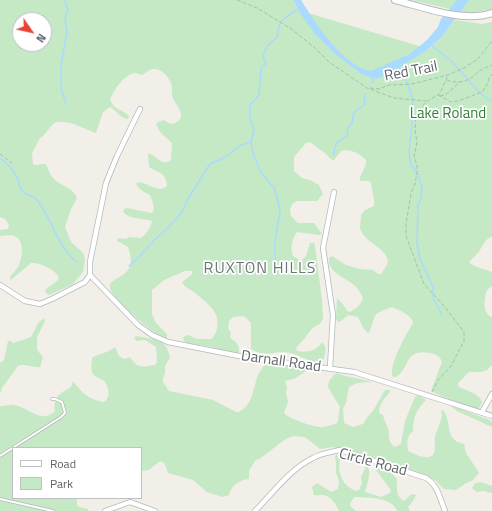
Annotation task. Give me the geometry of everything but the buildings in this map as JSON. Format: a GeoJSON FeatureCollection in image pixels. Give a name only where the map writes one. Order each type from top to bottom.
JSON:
{"type":"FeatureCollection","features":[{"type":"Feature","properties":{"kind":"main road"},"geometry":{"type":"LineString","coordinates":[[395,0],[460,16],[478,17],[492,13]]}},
{"type":"Feature","properties":{"kind":"street"},"geometry":{"type":"LineString","coordinates":[[0,285],[25,301],[40,304],[85,282],[90,275],[90,262],[106,183],[140,109]]}},
{"type":"Feature","properties":{"kind":"street"},"geometry":{"type":"LineString","coordinates":[[330,368],[333,316],[323,248],[334,192]]}},
{"type":"Feature","properties":{"kind":"street","name":"Darnall Road"},"geometry":{"type":"LineString","coordinates":[[90,275],[138,325],[152,335],[168,342],[244,357],[354,372],[492,416]]}},
{"type":"Feature","properties":{"kind":"street"},"geometry":{"type":"LineString","coordinates":[[482,412],[492,394]]}},
{"type":"Feature","properties":{"kind":"street","name":"Circle Road"},"geometry":{"type":"LineString","coordinates":[[255,511],[298,466],[313,457],[340,450],[432,481],[445,511]]}},
{"type":"Feature","properties":{"kind":"street"},"geometry":{"type":"LineString","coordinates":[[105,511],[130,502],[142,508],[156,511]]}},
{"type":"Feature","properties":{"kind":"lane"},"geometry":{"type":"LineString","coordinates":[[14,447],[65,413],[62,402],[52,399]]}},
{"type":"Feature","properties":{"kind":"lane"},"geometry":{"type":"LineString","coordinates":[[0,456],[12,448]]}},
{"type":"Feature","properties":{"kind":"lane"},"geometry":{"type":"LineString","coordinates":[[0,498],[53,511]]}},
{"type":"Feature","properties":{"kind":"path"},"geometry":{"type":"LineString","coordinates":[[236,0],[257,8],[290,28],[314,47],[329,62],[367,88],[394,98],[427,101]]}},
{"type":"Feature","properties":{"kind":"path","name":"Red Trail"},"geometry":{"type":"LineString","coordinates":[[367,88],[379,89],[389,84],[412,84],[448,75],[478,60],[492,41]]}},
{"type":"Feature","properties":{"kind":"path"},"geometry":{"type":"LineString","coordinates":[[447,80],[451,82],[460,82],[471,78],[475,74],[492,65]]}},
{"type":"Feature","properties":{"kind":"path"},"geometry":{"type":"LineString","coordinates":[[438,95],[451,102],[482,92],[492,74]]}},
{"type":"Feature","properties":{"kind":"path"},"geometry":{"type":"LineString","coordinates":[[431,396],[438,380],[451,366],[461,347],[464,341],[464,332],[445,306],[424,284],[406,236],[406,224],[411,193],[415,184],[417,173],[417,165],[414,157],[417,142],[415,130],[416,115],[418,110],[427,101],[438,95],[447,80],[448,75]]}},
{"type":"Feature","properties":{"kind":"path"},"geometry":{"type":"LineString","coordinates":[[440,96],[445,95],[460,82]]}},
{"type":"Feature","properties":{"kind":"path"},"geometry":{"type":"LineString","coordinates":[[0,154],[12,163]]}},
{"type":"Feature","properties":{"kind":"green space","name":"Lake Roland"},"geometry":{"type":"Polygon","coordinates":[[[0,0],[293,0],[298,10],[429,49],[442,37],[455,20],[482,24],[492,22],[492,236],[486,240],[478,253],[469,262],[474,266],[492,272],[492,286],[487,290],[485,297],[485,309],[492,317],[492,365],[487,370],[481,372],[469,372],[458,383],[458,386],[461,388],[478,396],[482,402],[479,408],[473,408],[431,391],[442,362],[439,357],[434,354],[422,352],[416,353],[409,359],[401,373],[396,377],[393,377],[392,372],[395,358],[413,323],[405,313],[392,307],[381,311],[374,317],[368,333],[363,328],[358,317],[348,315],[338,322],[336,319],[337,298],[347,311],[350,312],[361,303],[363,298],[351,282],[334,271],[329,263],[329,258],[332,256],[346,265],[360,269],[373,270],[378,274],[381,274],[388,261],[383,252],[365,237],[360,228],[361,215],[365,210],[374,206],[374,201],[371,183],[369,181],[360,181],[366,160],[358,154],[348,150],[341,151],[333,161],[310,142],[306,143],[294,157],[294,171],[302,178],[319,185],[323,194],[317,201],[297,201],[292,204],[290,210],[291,216],[298,223],[314,223],[322,234],[319,235],[297,232],[293,241],[292,253],[293,256],[301,261],[306,256],[310,243],[314,243],[322,300],[323,319],[320,324],[312,329],[296,348],[297,351],[311,351],[322,342],[325,347],[325,355],[322,363],[317,363],[285,352],[265,354],[251,349],[251,323],[244,316],[233,317],[229,321],[228,328],[231,333],[231,339],[236,342],[238,346],[239,355],[184,341],[183,338],[188,335],[197,339],[211,339],[217,328],[218,322],[217,317],[211,307],[183,284],[182,282],[192,274],[192,271],[185,271],[164,280],[152,290],[152,314],[156,323],[167,334],[167,338],[164,339],[151,330],[120,303],[110,290],[110,284],[129,269],[131,260],[128,247],[117,241],[118,238],[141,238],[148,231],[152,221],[131,217],[123,212],[124,209],[127,208],[152,213],[154,207],[150,195],[144,192],[136,183],[144,183],[159,189],[167,186],[163,175],[149,167],[148,154],[154,156],[162,162],[168,162],[171,160],[172,143],[160,132],[156,124],[164,120],[173,124],[181,117],[180,110],[172,96],[170,81],[160,70],[151,69],[142,75],[136,73],[127,76],[116,88],[110,100],[116,108],[129,116],[128,119],[123,118],[110,107],[103,112],[96,133],[70,123],[54,123],[40,138],[32,153],[33,164],[45,164],[53,178],[73,191],[77,198],[71,209],[65,227],[71,242],[83,253],[85,259],[83,272],[73,284],[49,295],[45,290],[58,280],[59,277],[50,269],[35,263],[31,263],[11,280],[10,277],[19,264],[22,246],[19,239],[14,236],[0,236],[0,230],[8,229],[9,225],[5,219],[0,217],[0,0]]]}},
{"type":"Feature","properties":{"kind":"green space"},"geometry":{"type":"Polygon","coordinates":[[[412,0],[492,0],[492,9],[461,13],[462,10],[453,6],[450,9],[412,0]]]}},
{"type":"Feature","properties":{"kind":"green space"},"geometry":{"type":"Polygon","coordinates":[[[44,318],[45,321],[37,337],[37,350],[43,357],[40,367],[23,365],[18,366],[2,388],[0,394],[0,363],[4,360],[8,341],[13,343],[31,337],[38,323],[44,318]]]}},
{"type":"Feature","properties":{"kind":"green space"},"geometry":{"type":"Polygon","coordinates":[[[137,336],[154,339],[163,343],[166,347],[170,358],[165,366],[163,382],[169,391],[213,400],[236,412],[244,409],[250,401],[258,375],[265,364],[274,366],[287,365],[306,369],[305,372],[294,379],[285,381],[288,402],[284,413],[295,420],[317,427],[336,424],[338,421],[340,407],[328,387],[331,379],[337,373],[372,382],[357,383],[349,387],[346,403],[343,408],[344,423],[353,427],[363,424],[373,411],[385,390],[391,390],[381,404],[379,410],[380,414],[383,415],[388,428],[390,441],[395,447],[401,444],[405,421],[415,397],[418,395],[426,400],[416,414],[413,431],[409,435],[407,445],[408,451],[426,457],[432,456],[435,451],[435,437],[441,420],[441,410],[444,411],[446,416],[451,435],[458,442],[464,444],[466,453],[479,473],[472,481],[456,490],[444,489],[435,480],[403,467],[359,453],[349,452],[333,447],[320,449],[305,437],[293,436],[284,440],[261,458],[256,460],[249,470],[249,479],[236,484],[229,495],[223,497],[207,492],[193,480],[168,473],[164,463],[160,461],[149,470],[142,471],[142,447],[12,447],[12,499],[77,499],[77,505],[88,509],[88,511],[0,511],[0,406],[13,405],[39,416],[50,415],[55,411],[55,402],[58,396],[71,387],[73,381],[90,398],[104,402],[108,398],[108,389],[104,381],[93,374],[91,368],[92,358],[110,351],[115,347],[119,356],[124,359],[130,357],[135,364],[140,366],[155,365],[157,362],[156,347],[145,340],[136,341],[134,337],[137,336]]]}},
{"type":"Feature","properties":{"kind":"green space"},"geometry":{"type":"Polygon","coordinates":[[[450,405],[492,421],[492,427],[457,411],[450,405]]]}},
{"type":"Feature","properties":{"kind":"green space"},"geometry":{"type":"Polygon","coordinates":[[[336,454],[340,460],[339,470],[344,482],[351,489],[356,491],[359,490],[362,483],[361,477],[367,464],[369,474],[365,492],[381,497],[390,493],[391,490],[376,470],[377,467],[383,467],[388,470],[397,479],[397,491],[401,499],[404,501],[412,494],[416,495],[408,507],[410,511],[397,511],[390,503],[380,499],[354,497],[350,504],[356,511],[339,511],[331,498],[326,495],[314,495],[312,487],[317,483],[331,492],[338,489],[339,482],[336,472],[336,454]]]}},
{"type":"Feature","properties":{"kind":"green space"},"geometry":{"type":"Polygon","coordinates":[[[481,482],[492,486],[492,493],[483,491],[477,492],[472,488],[475,483],[481,482]]]}},
{"type":"Feature","properties":{"kind":"water"},"geometry":{"type":"Polygon","coordinates":[[[293,0],[301,0],[322,31],[340,53],[361,68],[371,71],[410,54],[427,40],[438,27],[441,19],[457,0],[469,0],[442,37],[426,51],[385,76],[374,79],[362,74],[340,58],[315,34],[293,0]]]}},
{"type":"Feature","properties":{"kind":"waterway"},"geometry":{"type":"LineString","coordinates":[[64,0],[68,9],[65,19],[67,32],[61,65],[61,88],[66,104]]}},
{"type":"Feature","properties":{"kind":"waterway"},"geometry":{"type":"LineString","coordinates":[[275,269],[275,242],[280,211],[275,189],[260,171],[252,150],[251,142],[254,130],[250,120],[250,105],[259,95],[261,68],[266,64],[263,56],[267,46],[277,37],[280,22],[300,8]]}},
{"type":"Feature","properties":{"kind":"waterway"},"geometry":{"type":"LineString","coordinates":[[431,45],[451,61],[480,93],[492,102]]}},
{"type":"Feature","properties":{"kind":"waterway"},"geometry":{"type":"LineString","coordinates":[[399,67],[407,82],[413,100],[409,151],[410,162],[418,175],[422,188],[421,198],[418,205],[417,243],[420,259],[433,287],[433,297],[442,315]]}},
{"type":"Feature","properties":{"kind":"waterway"},"geometry":{"type":"LineString","coordinates":[[373,77],[373,83]]}},
{"type":"Feature","properties":{"kind":"waterway"},"geometry":{"type":"LineString","coordinates":[[334,154],[337,143],[347,136],[348,127],[352,124],[354,112],[364,105],[365,94]]}},
{"type":"Feature","properties":{"kind":"waterway"},"geometry":{"type":"LineString","coordinates":[[129,266],[155,239],[167,229],[182,212],[188,199],[210,164],[224,158],[241,145],[251,142]]}},
{"type":"Feature","properties":{"kind":"waterway"},"geometry":{"type":"LineString","coordinates":[[0,158],[14,171],[23,192],[37,200],[65,249],[77,262]]}},
{"type":"Feature","properties":{"kind":"district","name":"RUXTON HILLS"},"geometry":{"type":"Point","coordinates":[260,269]}}]}
